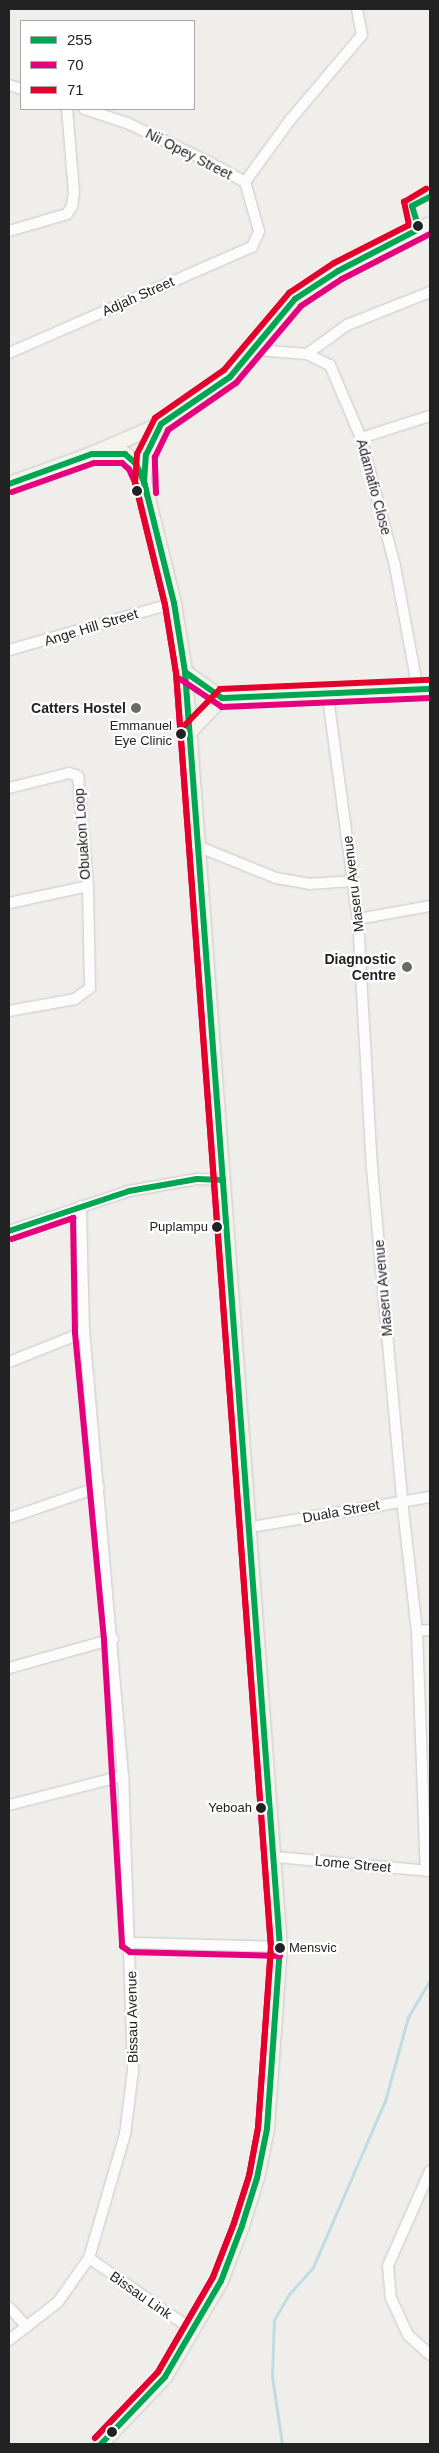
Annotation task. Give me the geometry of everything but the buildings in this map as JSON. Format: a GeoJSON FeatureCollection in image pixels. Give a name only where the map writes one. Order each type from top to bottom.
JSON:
{"type":"FeatureCollection","features":[{"type":"Feature","properties":{"kind":"street"},"geometry":{"type":"LineString","coordinates":[[245,182],[290,120],[362,35],[357,9]]}},
{"type":"Feature","properties":{"kind":"street"},"geometry":{"type":"LineString","coordinates":[[9,231],[67,214],[72,206],[74,192],[66,110]]}},
{"type":"Feature","properties":{"kind":"street","name":"Nii Opey Street"},"geometry":{"type":"LineString","coordinates":[[87,110],[127,123],[245,182],[259,231]]}},
{"type":"Feature","properties":{"kind":"street"},"geometry":{"type":"LineString","coordinates":[[9,484],[92,454],[161,424],[230,377],[256,350],[283,311],[306,291],[338,270],[430,224]]}},
{"type":"Feature","properties":{"kind":"street","name":"Adjah Street"},"geometry":{"type":"LineString","coordinates":[[9,353],[252,247],[259,231]]}},
{"type":"Feature","properties":{"kind":"street"},"geometry":{"type":"LineString","coordinates":[[307,354],[347,325],[430,292]]}},
{"type":"Feature","properties":{"kind":"street","name":"Adamafio Close"},"geometry":{"type":"LineString","coordinates":[[256,350],[307,354],[330,365],[361,438],[395,566],[424,690]]}},
{"type":"Feature","properties":{"kind":"street"},"geometry":{"type":"LineString","coordinates":[[361,438],[430,416]]}},
{"type":"Feature","properties":{"kind":"street"},"geometry":{"type":"LineString","coordinates":[[144,482],[146,455],[161,424]]}},
{"type":"Feature","properties":{"kind":"street"},"geometry":{"type":"LineString","coordinates":[[92,454],[125,454],[136,464],[144,482],[174,603],[185,672],[188,734],[251,1527],[280,1947],[267,2129],[257,2178],[222,2281],[165,2377],[101,2444]]}},
{"type":"Feature","properties":{"kind":"street","name":"Ange Hill Street"},"geometry":{"type":"LineString","coordinates":[[9,650],[174,603]]}},
{"type":"Feature","properties":{"kind":"street"},"geometry":{"type":"LineString","coordinates":[[185,672],[222,698],[424,690]]}},
{"type":"Feature","properties":{"kind":"street"},"geometry":{"type":"LineString","coordinates":[[188,734],[222,698]]}},
{"type":"Feature","properties":{"kind":"street","name":"Maseru Avenue"},"geometry":{"type":"LineString","coordinates":[[329,705],[358,919],[372,1168],[402,1500],[417,1631],[428,1871]]}},
{"type":"Feature","properties":{"kind":"street","name":"Obuakon Loop"},"geometry":{"type":"LineString","coordinates":[[9,788],[69,773],[78,776],[88,886],[9,903]]}},
{"type":"Feature","properties":{"kind":"street"},"geometry":{"type":"LineString","coordinates":[[197,846],[276,878],[309,884],[353,881]]}},
{"type":"Feature","properties":{"kind":"street"},"geometry":{"type":"LineString","coordinates":[[9,1011],[75,999],[90,988],[88,886]]}},
{"type":"Feature","properties":{"kind":"street"},"geometry":{"type":"LineString","coordinates":[[358,919],[430,906]]}},
{"type":"Feature","properties":{"kind":"street"},"geometry":{"type":"LineString","coordinates":[[9,1231],[129,1191],[197,1179],[223,1180]]}},
{"type":"Feature","properties":{"kind":"street","name":"Bissau Avenue"},"geometry":{"type":"LineString","coordinates":[[9,2340],[58,2302],[89,2258],[112,2186],[130,2100],[133,2044],[123,1776],[113,1639],[84,1332],[80,1206]]}},
{"type":"Feature","properties":{"kind":"street"},"geometry":{"type":"LineString","coordinates":[[9,1362],[84,1332]]}},
{"type":"Feature","properties":{"kind":"street"},"geometry":{"type":"LineString","coordinates":[[9,1518],[99,1487]]}},
{"type":"Feature","properties":{"kind":"street","name":"Duala Street"},"geometry":{"type":"LineString","coordinates":[[251,1527],[402,1500],[430,1497]]}},
{"type":"Feature","properties":{"kind":"street"},"geometry":{"type":"LineString","coordinates":[[417,1631],[430,1630]]}},
{"type":"Feature","properties":{"kind":"street"},"geometry":{"type":"LineString","coordinates":[[9,1668],[113,1639]]}},
{"type":"Feature","properties":{"kind":"street"},"geometry":{"type":"LineString","coordinates":[[9,1804],[123,1776]]}},
{"type":"Feature","properties":{"kind":"street","name":"Lome Street"},"geometry":{"type":"LineString","coordinates":[[275,1857],[428,1871]]}},
{"type":"Feature","properties":{"kind":"street"},"geometry":{"type":"LineString","coordinates":[[130,1943],[280,1947]]}},
{"type":"Feature","properties":{"kind":"street"},"geometry":{"type":"LineString","coordinates":[[430,2171],[388,2266],[391,2298],[408,2335],[430,2355]]}},
{"type":"Feature","properties":{"kind":"street","name":"Bissau Link"},"geometry":{"type":"LineString","coordinates":[[89,2258],[194,2331]]}},
{"type":"Feature","properties":{"kind":"street"},"geometry":{"type":"LineString","coordinates":[[9,2308],[27,2327]]}},
{"type":"Feature","properties":{"kind":"waterway"},"geometry":{"type":"LineString","coordinates":[[282,2444],[272,2376],[274,2320],[289,2294],[313,2267],[385,2101],[408,2017],[430,1980]]}},
{"type":"Feature","properties":{"kind":"transit line","name":"71"},"geometry":{"type":"LineString","coordinates":[[95,2438],[158,2372],[213,2277],[234,2223],[249,2176],[258,2128],[271,1947],[176,673],[165,605],[135,483],[137,454],[155,418],[224,370],[289,293],[334,263],[409,225],[404,202],[426,189]]}},
{"type":"Feature","properties":{"kind":"transit line","name":"255"},"geometry":{"type":"LineString","coordinates":[[147,495],[144,482],[146,455],[161,424],[230,377],[295,299],[338,271],[419,229],[412,206],[430,197]]}},
{"type":"Feature","properties":{"kind":"transit line","name":"70"},"geometry":{"type":"LineString","coordinates":[[156,493],[155,457],[168,430],[236,383],[301,306],[342,279],[430,234]]}},
{"type":"Feature","properties":{"kind":"transit line","name":"255"},"geometry":{"type":"LineString","coordinates":[[9,484],[92,454],[125,454],[136,464],[144,482],[174,603],[185,672],[280,1947],[267,2129],[257,2178],[242,2226],[221,2281],[165,2377],[101,2444]]}},
{"type":"Feature","properties":{"kind":"transit line","name":"70"},"geometry":{"type":"LineString","coordinates":[[12,492],[94,463],[122,463],[129,469],[136,485],[165,605],[176,673],[271,1947],[258,2128],[249,2176],[234,2223],[213,2277],[158,2372],[95,2438]]}},
{"type":"Feature","properties":{"kind":"transit line","name":"255"},"geometry":{"type":"LineString","coordinates":[[185,672],[222,698],[430,689]]}},
{"type":"Feature","properties":{"kind":"transit line","name":"70"},"geometry":{"type":"LineString","coordinates":[[180,679],[222,707],[430,698]]}},
{"type":"Feature","properties":{"kind":"transit line","name":"71"},"geometry":{"type":"LineString","coordinates":[[182,728],[220,689],[430,680]]}},
{"type":"Feature","properties":{"kind":"transit line","name":"255"},"geometry":{"type":"LineString","coordinates":[[9,1231],[129,1191],[197,1179],[223,1180]]}},
{"type":"Feature","properties":{"kind":"transit line","name":"70"},"geometry":{"type":"LineString","coordinates":[[12,1239],[73,1218],[75,1333],[104,1640],[122,1946],[130,1952],[280,1956]]}},
{"type":"Feature","properties":{"kind":"place","name":"Catters Hostel"},"geometry":{"type":"Point","coordinates":[136,708]}},
{"type":"Feature","properties":{"kind":"place","name":"Emmanuel Eye Clinic"},"geometry":{"type":"Point","coordinates":[181,734]}},
{"type":"Feature","properties":{"kind":"place","name":"Diagnostic Centre"},"geometry":{"type":"Point","coordinates":[407,967]}},
{"type":"Feature","properties":{"kind":"place","name":"Puplampu"},"geometry":{"type":"Point","coordinates":[217,1227]}},
{"type":"Feature","properties":{"kind":"place","name":"Yeboah"},"geometry":{"type":"Point","coordinates":[261,1808]}},
{"type":"Feature","properties":{"kind":"place","name":"Mensvic"},"geometry":{"type":"Point","coordinates":[280,1948]}}]}
